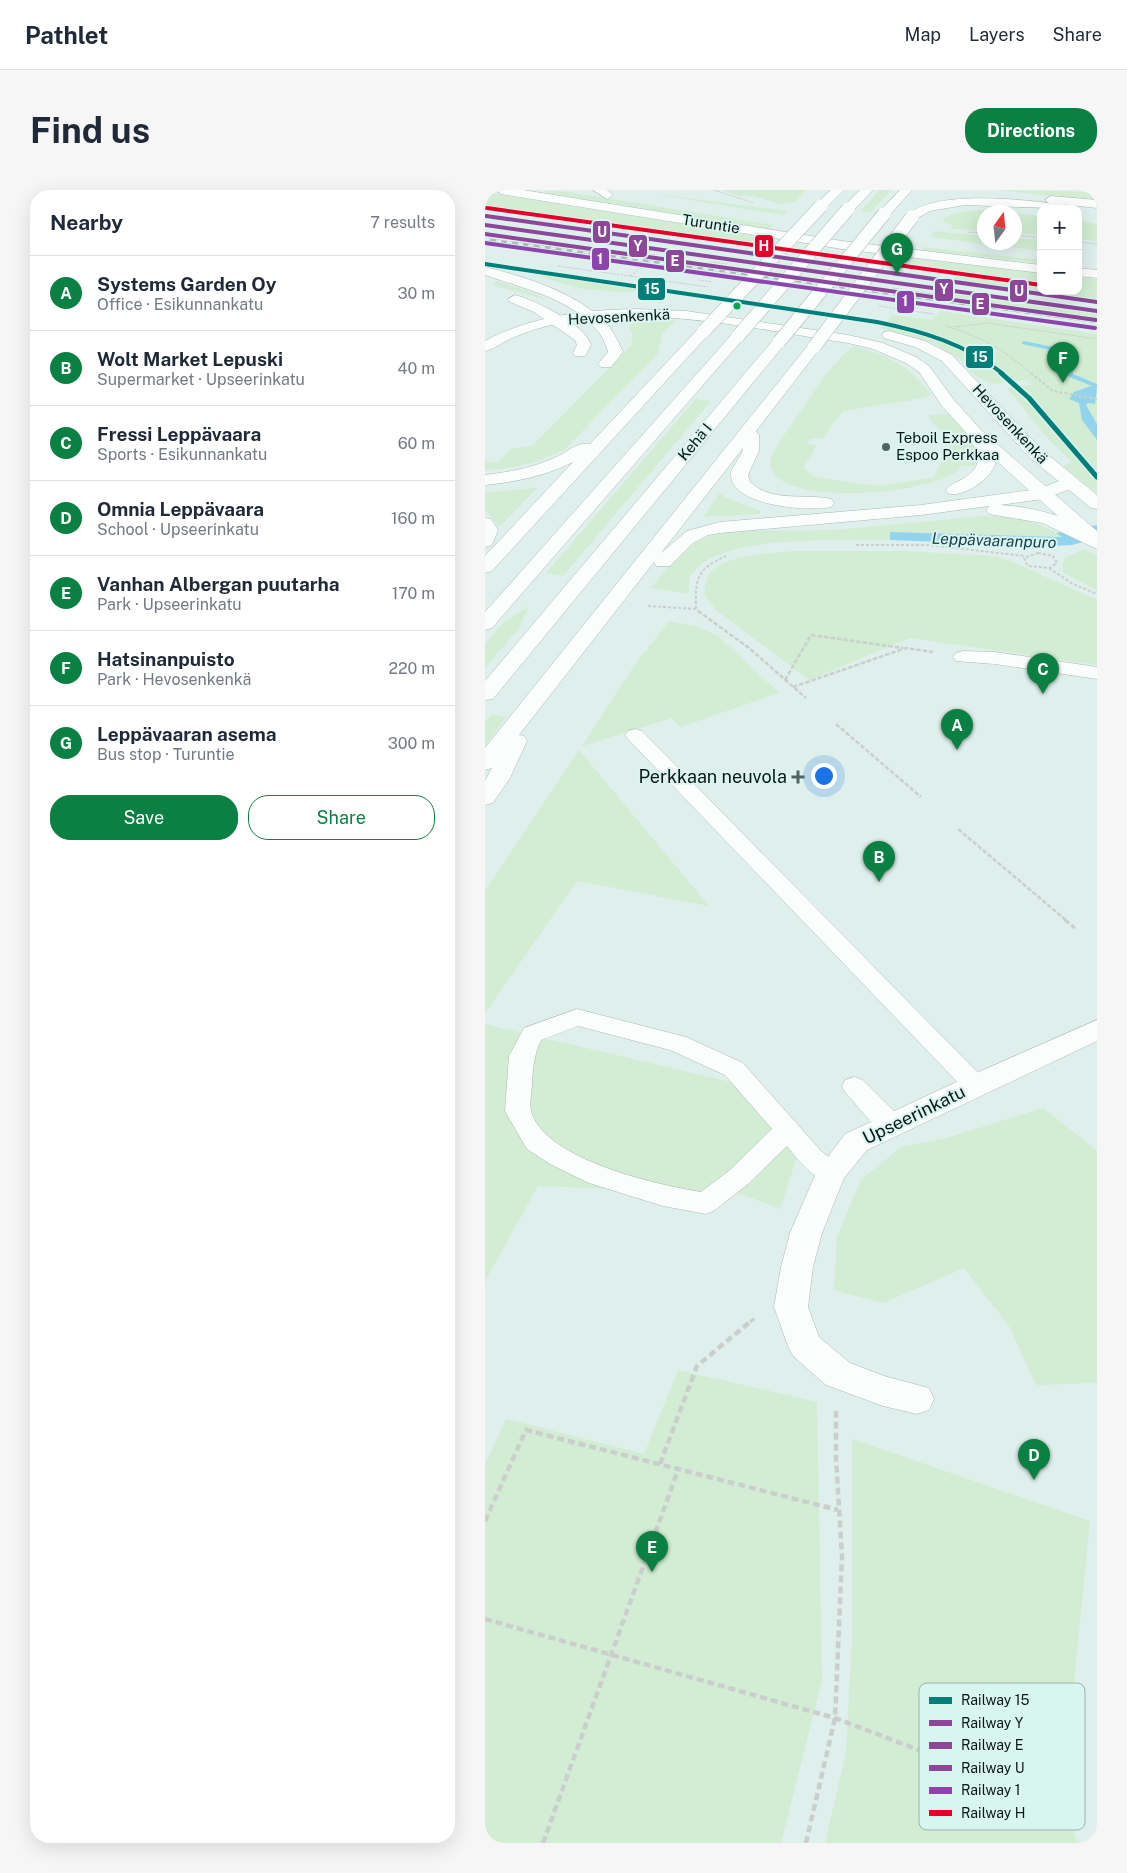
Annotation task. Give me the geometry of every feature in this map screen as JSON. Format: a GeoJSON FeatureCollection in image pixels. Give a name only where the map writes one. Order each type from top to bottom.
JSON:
{"type":"FeatureCollection","features":[{"type":"Feature","properties":{"kind":"main road","name":"Turuntie"},"geometry":{"type":"LineString","coordinates":[[501,190],[842,245],[1037,268]]}},
{"type":"Feature","properties":{"kind":"main road","name":"Turuntie"},"geometry":{"type":"LineString","coordinates":[[578,190],[603,192],[869,235],[1037,256]]}},
{"type":"Feature","properties":{"kind":"main road"},"geometry":{"type":"LineString","coordinates":[[485,567],[837,190]]}},
{"type":"Feature","properties":{"kind":"main road"},"geometry":{"type":"LineString","coordinates":[[485,624],[848,209],[867,190]]}},
{"type":"Feature","properties":{"kind":"main road","name":"Kehä I"},"geometry":{"type":"LineString","coordinates":[[485,694],[905,190]]}},
{"type":"Feature","properties":{"kind":"main road"},"geometry":{"type":"LineString","coordinates":[[982,190],[1013,196],[1097,204]]}},
{"type":"Feature","properties":{"kind":"main road"},"geometry":{"type":"LineString","coordinates":[[485,763],[752,426],[914,216],[917,206],[924,198]]}},
{"type":"Feature","properties":{"kind":"main road"},"geometry":{"type":"LineString","coordinates":[[914,216],[939,205],[978,201],[1037,206]]}},
{"type":"Feature","properties":{"kind":"main road"},"geometry":{"type":"LineString","coordinates":[[1082,210],[1097,212]]}},
{"type":"Feature","properties":{"kind":"main road"},"geometry":{"type":"LineString","coordinates":[[1082,260],[1097,262]]}},
{"type":"Feature","properties":{"kind":"main road"},"geometry":{"type":"LineString","coordinates":[[485,271],[572,304],[589,317],[606,332],[616,352],[606,364]]}},
{"type":"Feature","properties":{"kind":"main road"},"geometry":{"type":"LineString","coordinates":[[1082,272],[1097,274]]}},
{"type":"Feature","properties":{"kind":"main road"},"geometry":{"type":"LineString","coordinates":[[485,283],[503,278]]}},
{"type":"Feature","properties":{"kind":"main road"},"geometry":{"type":"LineString","coordinates":[[501,294],[539,309],[583,338],[584,345],[580,353],[586,351],[606,332]]}},
{"type":"Feature","properties":{"kind":"main road","name":"Hevosenkenkä"},"geometry":{"type":"LineString","coordinates":[[515,315],[572,304],[638,301],[685,304],[866,331],[920,344],[935,351],[955,365],[1035,453],[1097,504]]}},
{"type":"Feature","properties":{"kind":"main road","name":"Hevosenkenkä"},"geometry":{"type":"LineString","coordinates":[[485,348],[513,333],[557,321],[589,317],[686,315],[848,339],[878,346],[896,353],[924,369],[948,403],[976,434],[1079,528]]}},
{"type":"Feature","properties":{"kind":"main road"},"geometry":{"type":"LineString","coordinates":[[485,480],[527,475],[551,468],[571,457],[619,424]]}},
{"type":"Feature","properties":{"kind":"main road"},"geometry":{"type":"LineString","coordinates":[[752,426],[751,452],[739,475],[741,482],[758,494],[775,500],[797,503],[882,500],[955,490],[1036,488]]}},
{"type":"Feature","properties":{"kind":"main road"},"geometry":{"type":"LineString","coordinates":[[955,490],[975,479],[987,464],[987,456],[976,434]]}},
{"type":"Feature","properties":{"kind":"main road"},"geometry":{"type":"LineString","coordinates":[[623,589],[662,563],[679,542],[691,535],[712,528],[921,510],[1070,483]]}},
{"type":"Feature","properties":{"kind":"main road"},"geometry":{"type":"LineString","coordinates":[[921,510],[956,514],[1010,511],[1042,517],[1079,528],[1097,542]]}},
{"type":"Feature","properties":{"kind":"main road"},"geometry":{"type":"LineString","coordinates":[[485,522],[489,530],[485,541]]}},
{"type":"Feature","properties":{"kind":"main road"},"geometry":{"type":"LineString","coordinates":[[963,657],[995,658],[1097,673]]}},
{"type":"Feature","properties":{"kind":"main road"},"geometry":{"type":"LineString","coordinates":[[485,798],[499,778],[537,697]]}},
{"type":"Feature","properties":{"kind":"main road","name":"Upseerinkatu"},"geometry":{"type":"LineString","coordinates":[[917,1399],[883,1390],[839,1374],[805,1346],[791,1307],[806,1233],[831,1173],[856,1142],[975,1085],[1097,1030]]}},
{"type":"Feature","properties":{"kind":"lane"},"geometry":{"type":"LineString","coordinates":[[635,735],[975,1085]]}},
{"type":"Feature","properties":{"kind":"lane"},"geometry":{"type":"LineString","coordinates":[[787,1130],[739,1177],[706,1203],[663,1196],[598,1176],[559,1157],[536,1142],[518,1111],[521,1056],[532,1034],[577,1017],[677,1044],[734,1069],[812,1158],[831,1173]]}},
{"type":"Feature","properties":{"kind":"lane"},"geometry":{"type":"LineString","coordinates":[[855,1086],[891,1125]]}},
{"type":"Feature","properties":{"kind":"path"},"geometry":{"type":"LineString","coordinates":[[714,190],[758,205]]}},
{"type":"Feature","properties":{"kind":"path"},"geometry":{"type":"LineString","coordinates":[[1022,236],[1037,238]]}},
{"type":"Feature","properties":{"kind":"path"},"geometry":{"type":"LineString","coordinates":[[1082,242],[1097,244]]}},
{"type":"Feature","properties":{"kind":"path"},"geometry":{"type":"LineString","coordinates":[[649,255],[657,254]]}},
{"type":"Feature","properties":{"kind":"path"},"geometry":{"type":"LineString","coordinates":[[630,276],[637,271]]}},
{"type":"Feature","properties":{"kind":"path"},"geometry":{"type":"LineString","coordinates":[[886,287],[942,297]]}},
{"type":"Feature","properties":{"kind":"path"},"geometry":{"type":"LineString","coordinates":[[886,291],[938,296]]}},
{"type":"Feature","properties":{"kind":"path"},"geometry":{"type":"LineString","coordinates":[[933,314],[871,305],[928,312],[926,314],[933,314]]}},
{"type":"Feature","properties":{"kind":"path"},"geometry":{"type":"LineString","coordinates":[[1097,339],[987,323],[953,328],[1002,349],[1018,360],[1047,387],[1072,396],[1097,399]]}},
{"type":"Feature","properties":{"kind":"path"},"geometry":{"type":"LineString","coordinates":[[855,544],[929,545],[1025,556],[1038,553],[1053,556],[1057,563],[1049,568]]}},
{"type":"Feature","properties":{"kind":"path"},"geometry":{"type":"LineString","coordinates":[[696,609],[695,580],[701,570],[710,563],[732,554]]}},
{"type":"Feature","properties":{"kind":"path"},"geometry":{"type":"LineString","coordinates":[[1025,556],[1023,561],[1028,566],[1049,568],[1073,584],[1097,594]]}},
{"type":"Feature","properties":{"kind":"path"},"geometry":{"type":"LineString","coordinates":[[640,604],[664,608],[696,609],[749,648],[806,698]]}},
{"type":"Feature","properties":{"kind":"path"},"geometry":{"type":"LineString","coordinates":[[785,680],[811,635],[963,657]]}},
{"type":"Feature","properties":{"kind":"path"},"geometry":{"type":"LineString","coordinates":[[793,686],[906,648]]}},
{"type":"Feature","properties":{"kind":"path"},"geometry":{"type":"LineString","coordinates":[[836,724],[921,797]]}},
{"type":"Feature","properties":{"kind":"path"},"geometry":{"type":"LineString","coordinates":[[958,829],[1075,928]]}},
{"type":"Feature","properties":{"kind":"path"},"geometry":{"type":"LineString","coordinates":[[660,1464],[697,1366],[763,1312]]}},
{"type":"Feature","properties":{"kind":"path"},"geometry":{"type":"LineString","coordinates":[[806,1843],[835,1718],[842,1556],[838,1510],[836,1402]]}},
{"type":"Feature","properties":{"kind":"path"},"geometry":{"type":"LineString","coordinates":[[485,1521],[526,1430],[838,1510]]}},
{"type":"Feature","properties":{"kind":"path"},"geometry":{"type":"LineString","coordinates":[[543,1843],[678,1470]]}},
{"type":"Feature","properties":{"kind":"path"},"geometry":{"type":"LineString","coordinates":[[485,1619],[835,1718],[919,1750]]}},
{"type":"Feature","properties":{"kind":"green space"},"geometry":{"type":"Polygon","coordinates":[[[722,190],[805,190],[796,202],[780,204],[754,196],[739,196],[722,190]]]}},
{"type":"Feature","properties":{"kind":"green space"},"geometry":{"type":"Polygon","coordinates":[[[879,190],[891,190],[871,212],[861,211],[879,190]]]}},
{"type":"Feature","properties":{"kind":"green space"},"geometry":{"type":"Polygon","coordinates":[[[998,190],[1097,192],[1097,201],[998,190]]]}},
{"type":"Feature","properties":{"kind":"green space"},"geometry":{"type":"Polygon","coordinates":[[[551,191],[773,225],[769,229],[543,192],[551,191]]]}},
{"type":"Feature","properties":{"kind":"green space"},"geometry":{"type":"Polygon","coordinates":[[[485,192],[758,236],[751,243],[485,207],[485,192]]]}},
{"type":"Feature","properties":{"kind":"green space"},"geometry":{"type":"Polygon","coordinates":[[[655,194],[787,211],[783,215],[655,194]]]}},
{"type":"Feature","properties":{"kind":"green space"},"geometry":{"type":"Polygon","coordinates":[[[977,210],[977,230],[947,228],[954,226],[942,221],[951,215],[977,210]]]}},
{"type":"Feature","properties":{"kind":"green space"},"geometry":{"type":"Polygon","coordinates":[[[1022,214],[1037,216],[1037,235],[1022,234],[1022,214]]]}},
{"type":"Feature","properties":{"kind":"green space"},"geometry":{"type":"Polygon","coordinates":[[[1082,222],[1097,224],[1097,241],[1082,239],[1082,222]]]}},
{"type":"Feature","properties":{"kind":"green space"},"geometry":{"type":"Polygon","coordinates":[[[934,231],[977,235],[977,243],[930,237],[934,231]]]}},
{"type":"Feature","properties":{"kind":"green space"},"geometry":{"type":"Polygon","coordinates":[[[1022,239],[1037,240],[1037,250],[1022,249],[1022,239]]]}},
{"type":"Feature","properties":{"kind":"green space"},"geometry":{"type":"Polygon","coordinates":[[[923,247],[1037,260],[1037,263],[920,250],[923,247]]]}},
{"type":"Feature","properties":{"kind":"green space"},"geometry":{"type":"Polygon","coordinates":[[[914,259],[1037,273],[1037,294],[904,275],[906,273],[953,279],[959,272],[909,265],[914,259]]]}},
{"type":"Feature","properties":{"kind":"green space"},"geometry":{"type":"Polygon","coordinates":[[[537,273],[651,291],[619,292],[583,289],[534,275],[537,273]]]}},
{"type":"Feature","properties":{"kind":"green space"},"geometry":{"type":"Polygon","coordinates":[[[1082,277],[1097,279],[1097,302],[1047,295],[1082,295],[1082,277]]]}},
{"type":"Feature","properties":{"kind":"green space"},"geometry":{"type":"Polygon","coordinates":[[[496,281],[532,292],[548,300],[495,286],[493,283],[496,281]]]}},
{"type":"Feature","properties":{"kind":"green space"},"geometry":{"type":"Polygon","coordinates":[[[951,294],[1097,314],[1097,320],[947,300],[951,294]]]}},
{"type":"Feature","properties":{"kind":"green space"},"geometry":{"type":"Polygon","coordinates":[[[940,311],[1097,334],[1097,493],[1063,466],[1072,462],[1048,439],[1007,388],[1032,385],[1027,380],[993,384],[974,375],[960,359],[933,343],[881,328],[893,315],[932,320],[940,311]]]}},
{"type":"Feature","properties":{"kind":"green space"},"geometry":{"type":"Polygon","coordinates":[[[663,319],[675,321],[662,334],[658,353],[565,449],[546,458],[526,464],[485,470],[485,461],[498,463],[511,449],[532,446],[631,346],[633,334],[629,328],[636,320],[663,319]]]}},
{"type":"Feature","properties":{"kind":"green space"},"geometry":{"type":"Polygon","coordinates":[[[853,346],[877,353],[897,363],[914,376],[931,395],[924,398],[843,411],[822,439],[811,438],[807,444],[817,445],[803,468],[815,477],[877,486],[933,478],[952,442],[929,419],[930,415],[949,414],[974,443],[979,456],[974,466],[961,466],[950,476],[927,484],[897,490],[863,493],[830,492],[800,488],[779,479],[770,464],[776,447],[822,380],[853,346]]]}},
{"type":"Feature","properties":{"kind":"green space"},"geometry":{"type":"Polygon","coordinates":[[[696,399],[711,401],[563,576],[546,573],[696,399]]]}},
{"type":"Feature","properties":{"kind":"green space"},"geometry":{"type":"Polygon","coordinates":[[[538,487],[499,527],[485,509],[485,493],[538,487]]]}},
{"type":"Feature","properties":{"kind":"green space"},"geometry":{"type":"Polygon","coordinates":[[[720,493],[726,498],[761,511],[759,514],[703,517],[720,493]]]}},
{"type":"Feature","properties":{"kind":"green space"},"geometry":{"type":"Polygon","coordinates":[[[984,516],[1006,517],[1027,521],[1046,527],[1063,537],[890,532],[890,540],[783,542],[726,552],[705,561],[691,575],[689,594],[651,588],[678,555],[697,542],[713,535],[742,531],[835,530],[984,516]]]}},
{"type":"Feature","properties":{"kind":"green space"},"geometry":{"type":"Polygon","coordinates":[[[1086,549],[1097,557],[1097,590],[1064,573],[1062,565],[1066,557],[1086,549]]]}},
{"type":"Feature","properties":{"kind":"green space"},"geometry":{"type":"Polygon","coordinates":[[[795,551],[904,551],[995,556],[1013,562],[1097,600],[1097,665],[910,638],[809,680],[716,610],[704,594],[707,578],[713,570],[722,564],[747,556],[795,551]]]}},
{"type":"Feature","properties":{"kind":"green space"},"geometry":{"type":"Polygon","coordinates":[[[529,606],[519,628],[485,668],[485,644],[503,623],[529,606]]]}},
{"type":"Feature","properties":{"kind":"green space"},"geometry":{"type":"Polygon","coordinates":[[[669,621],[698,627],[718,636],[779,693],[680,727],[672,718],[582,746],[634,666],[669,621]]]}},
{"type":"Feature","properties":{"kind":"green space"},"geometry":{"type":"Polygon","coordinates":[[[492,714],[506,717],[485,746],[485,723],[492,714]]]}},
{"type":"Feature","properties":{"kind":"green space"},"geometry":{"type":"Polygon","coordinates":[[[579,750],[709,906],[577,881],[485,1013],[485,891],[579,750]]]}},
{"type":"Feature","properties":{"kind":"green space"},"geometry":{"type":"Polygon","coordinates":[[[485,1024],[743,1085],[804,1135],[780,1209],[741,1194],[538,1186],[485,1281],[485,1024]]]}},
{"type":"Feature","properties":{"kind":"green space"},"geometry":{"type":"Polygon","coordinates":[[[1043,1108],[1097,1151],[1097,1383],[1036,1385],[1009,1326],[964,1268],[883,1303],[834,1290],[837,1237],[861,1180],[901,1147],[947,1138],[1043,1108]]]}},
{"type":"Feature","properties":{"kind":"green space"},"geometry":{"type":"Polygon","coordinates":[[[678,1370],[817,1402],[822,1680],[781,1843],[485,1843],[485,1465],[506,1419],[644,1454],[678,1370]]]}},
{"type":"Feature","properties":{"kind":"green space"},"geometry":{"type":"Polygon","coordinates":[[[852,1439],[1090,1521],[1074,1683],[919,1683],[919,1830],[1073,1830],[1077,1843],[825,1843],[846,1753],[852,1638],[852,1439]]]}},
{"type":"Feature","properties":{"kind":"water"},"geometry":{"type":"Polygon","coordinates":[[[1091,386],[1097,387],[1095,404],[1088,403],[1086,405],[1097,424],[1097,440],[1082,420],[1079,403],[1069,399],[1074,392],[1091,386]]]}},
{"type":"Feature","properties":{"kind":"water","name":"Leppävaaranpuro"},"geometry":{"type":"Polygon","coordinates":[[[1097,525],[1097,538],[1072,545],[1048,546],[890,540],[890,532],[1062,537],[1056,533],[1097,525]]]}},
{"type":"Feature","properties":{"kind":"waterway"},"geometry":{"type":"LineString","coordinates":[[1024,343],[1066,351],[1070,357],[1069,375],[1097,386]]}},
{"type":"Feature","properties":{"kind":"railway"},"geometry":{"type":"LineString","coordinates":[[485,239],[1097,322]]}},
{"type":"Feature","properties":{"kind":"rail line","name":"H"},"geometry":{"type":"LineString","coordinates":[[487,208],[1037,284]]}},
{"type":"Feature","properties":{"kind":"rail line","name":"U"},"geometry":{"type":"LineString","coordinates":[[486,216],[1097,302]]}},
{"type":"Feature","properties":{"kind":"rail line","name":"Y"},"geometry":{"type":"LineString","coordinates":[[485,225],[1097,311]]}},
{"type":"Feature","properties":{"kind":"rail line","name":"E"},"geometry":{"type":"LineString","coordinates":[[485,234],[1096,320]]}},
{"type":"Feature","properties":{"kind":"rail line","name":"1"},"geometry":{"type":"LineString","coordinates":[[485,243],[1095,328]]}},
{"type":"Feature","properties":{"kind":"rail line","name":"15"},"geometry":{"type":"LineString","coordinates":[[485,264],[849,317],[931,335],[957,345],[981,358],[1014,383],[1097,477]]}},
{"type":"Feature","properties":{"kind":"place","name":"Leppävaaran asema"},"geometry":{"type":"Point","coordinates":[897,274]}},
{"type":"Feature","properties":{"kind":"place","name":"Hatsinanpuisto"},"geometry":{"type":"Point","coordinates":[1063,383]}},
{"type":"Feature","properties":{"kind":"place","name":"Teboil Express Espoo Perkkaa"},"geometry":{"type":"Point","coordinates":[886,447]}},
{"type":"Feature","properties":{"kind":"place","name":"Fressi Leppävaara"},"geometry":{"type":"Point","coordinates":[1043,694]}},
{"type":"Feature","properties":{"kind":"place","name":"Systems Garden Oy"},"geometry":{"type":"Point","coordinates":[957,750]}},
{"type":"Feature","properties":{"kind":"place","name":"Perkkaan neuvola"},"geometry":{"type":"Point","coordinates":[798,777]}},
{"type":"Feature","properties":{"kind":"place","name":"Wolt Market Lepuski"},"geometry":{"type":"Point","coordinates":[879,882]}},
{"type":"Feature","properties":{"kind":"place","name":"Omnia Leppävaara"},"geometry":{"type":"Point","coordinates":[1034,1480]}},
{"type":"Feature","properties":{"kind":"place","name":"Vanhan Albergan puutarha"},"geometry":{"type":"Point","coordinates":[652,1572]}}]}
